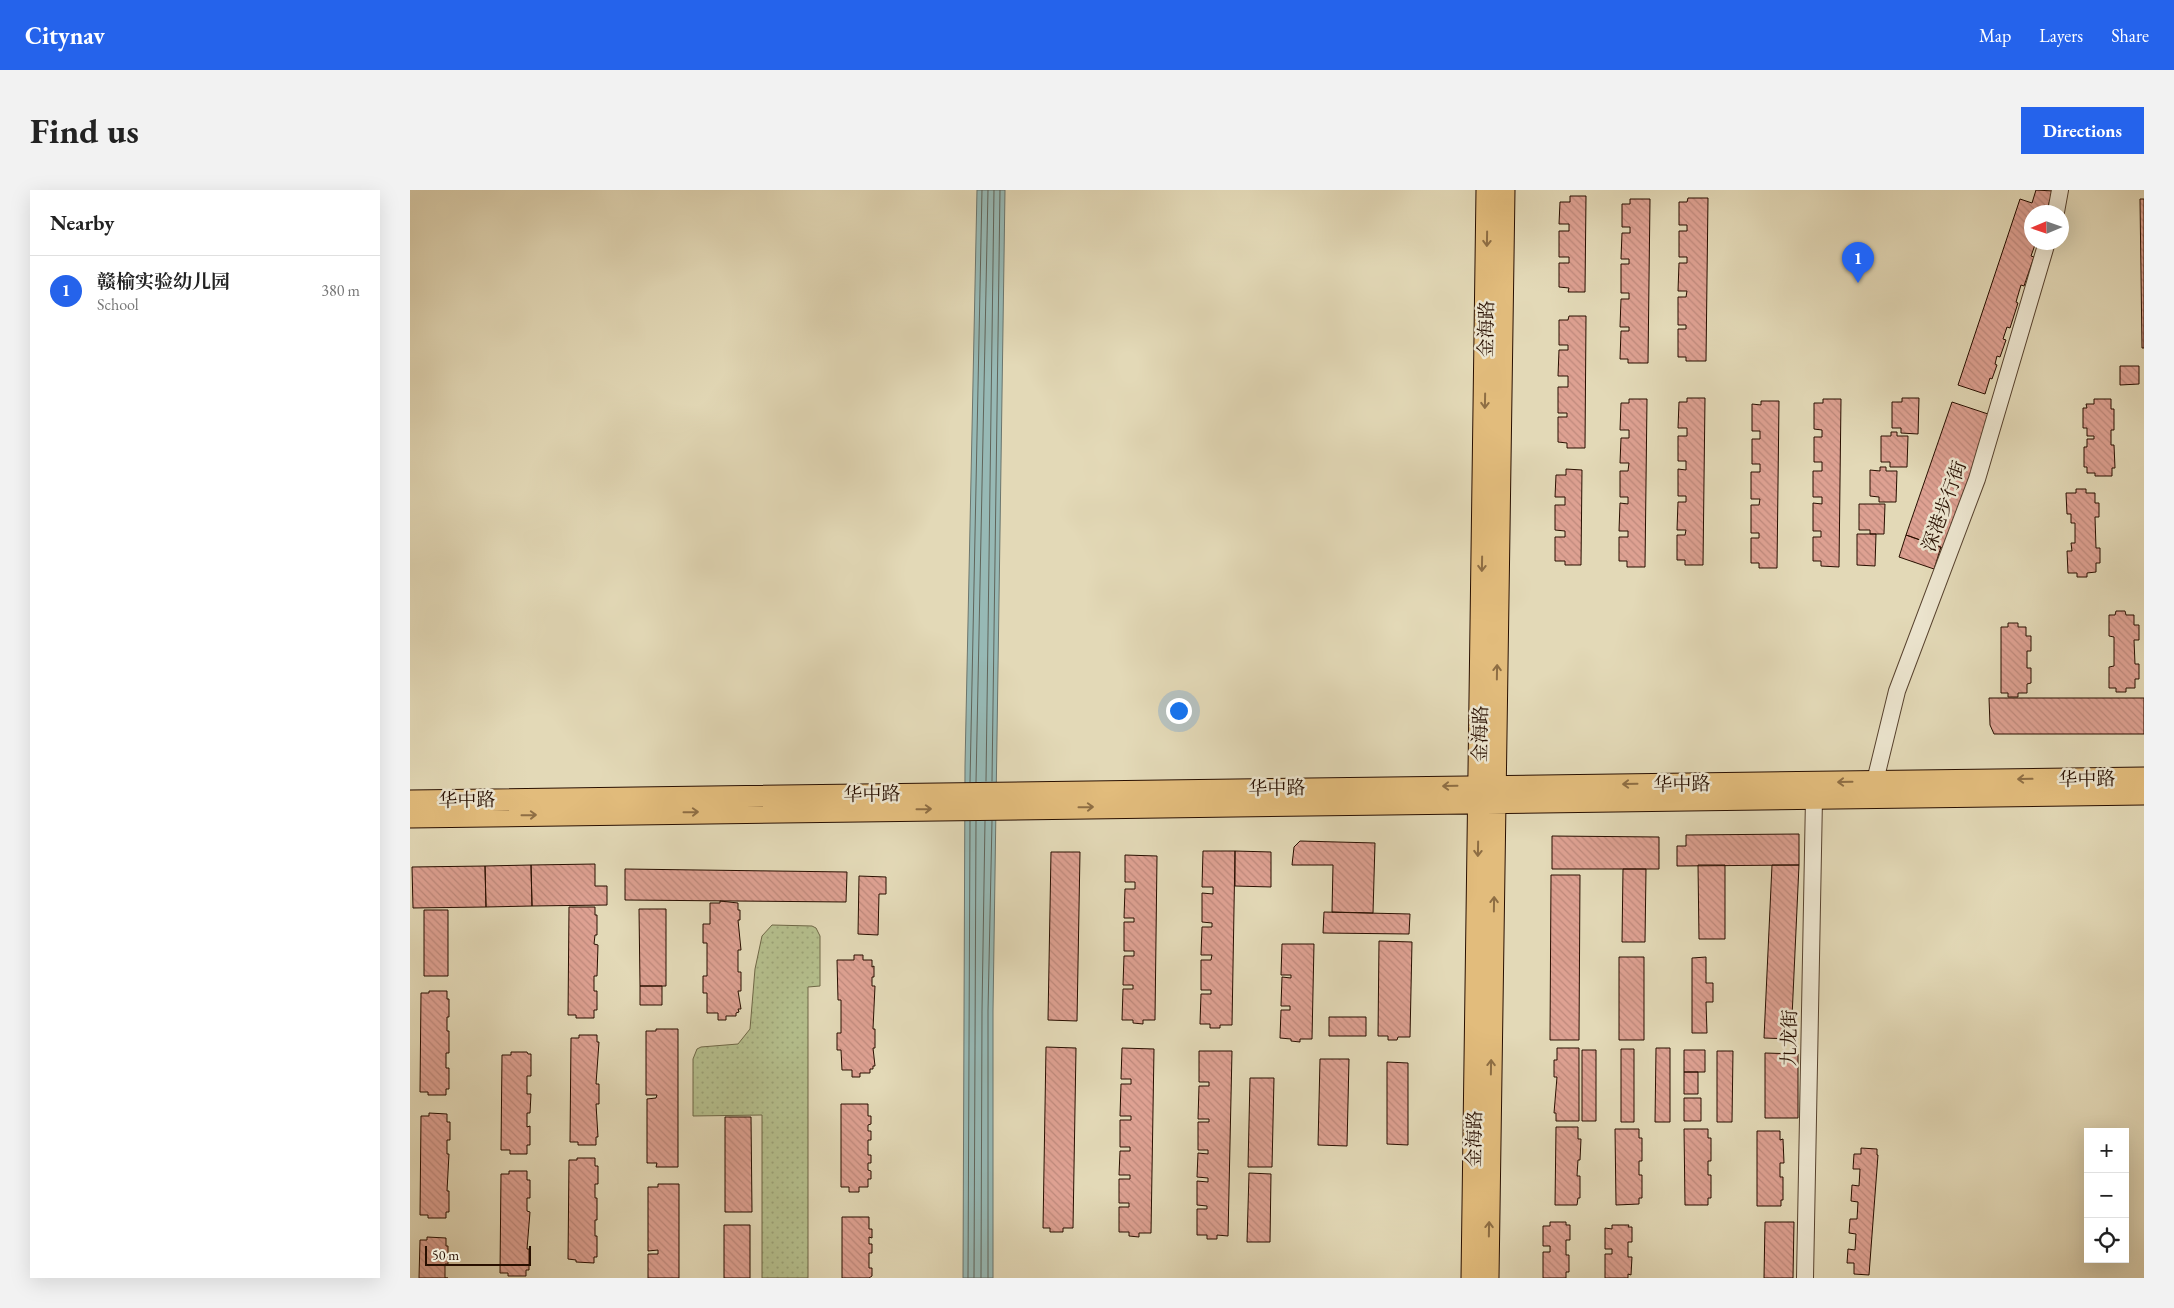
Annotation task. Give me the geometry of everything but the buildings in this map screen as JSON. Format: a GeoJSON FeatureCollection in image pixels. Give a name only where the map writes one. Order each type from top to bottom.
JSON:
{"type":"FeatureCollection","features":[{"type":"Feature","properties":{"kind":"main road","name":"金海路"},"geometry":{"type":"LineString","coordinates":[[1487,190],[1488,1278]]}},
{"type":"Feature","properties":{"kind":"main road","name":"金海路"},"geometry":{"type":"LineString","coordinates":[[1472,1278],[1504,190]]}},
{"type":"Feature","properties":{"kind":"main road","name":"华中路"},"geometry":{"type":"LineString","coordinates":[[410,817],[1487,794],[1876,781],[2144,778]]}},
{"type":"Feature","properties":{"kind":"main road","name":"华中路"},"geometry":{"type":"LineString","coordinates":[[410,801],[1487,794],[1814,798],[2144,794]]}},
{"type":"Feature","properties":{"kind":"street"},"geometry":{"type":"LineString","coordinates":[[2057,205],[2060,190]]}},
{"type":"Feature","properties":{"kind":"street","name":"深港步行街"},"geometry":{"type":"LineString","coordinates":[[1876,781],[1896,691],[1976,479],[2045,250]]}},
{"type":"Feature","properties":{"kind":"street","name":"九龙街"},"geometry":{"type":"LineString","coordinates":[[1805,1278],[1814,798]]}},
{"type":"Feature","properties":{"kind":"green space"},"geometry":{"type":"Polygon","coordinates":[[[772,925],[812,926],[816,928],[820,936],[820,986],[808,987],[808,1278],[762,1278],[762,1115],[693,1116],[693,1059],[697,1049],[701,1047],[738,1044],[750,1029],[755,969],[762,936],[772,925]]]}},
{"type":"Feature","properties":{"kind":"water"},"geometry":{"type":"Polygon","coordinates":[[[977,190],[1005,190],[993,1011],[993,1278],[963,1278],[965,766],[977,190]]]}},
{"type":"Feature","properties":{"kind":"place","name":"赣榆实验幼儿园"},"geometry":{"type":"Point","coordinates":[1858,283]}}]}
